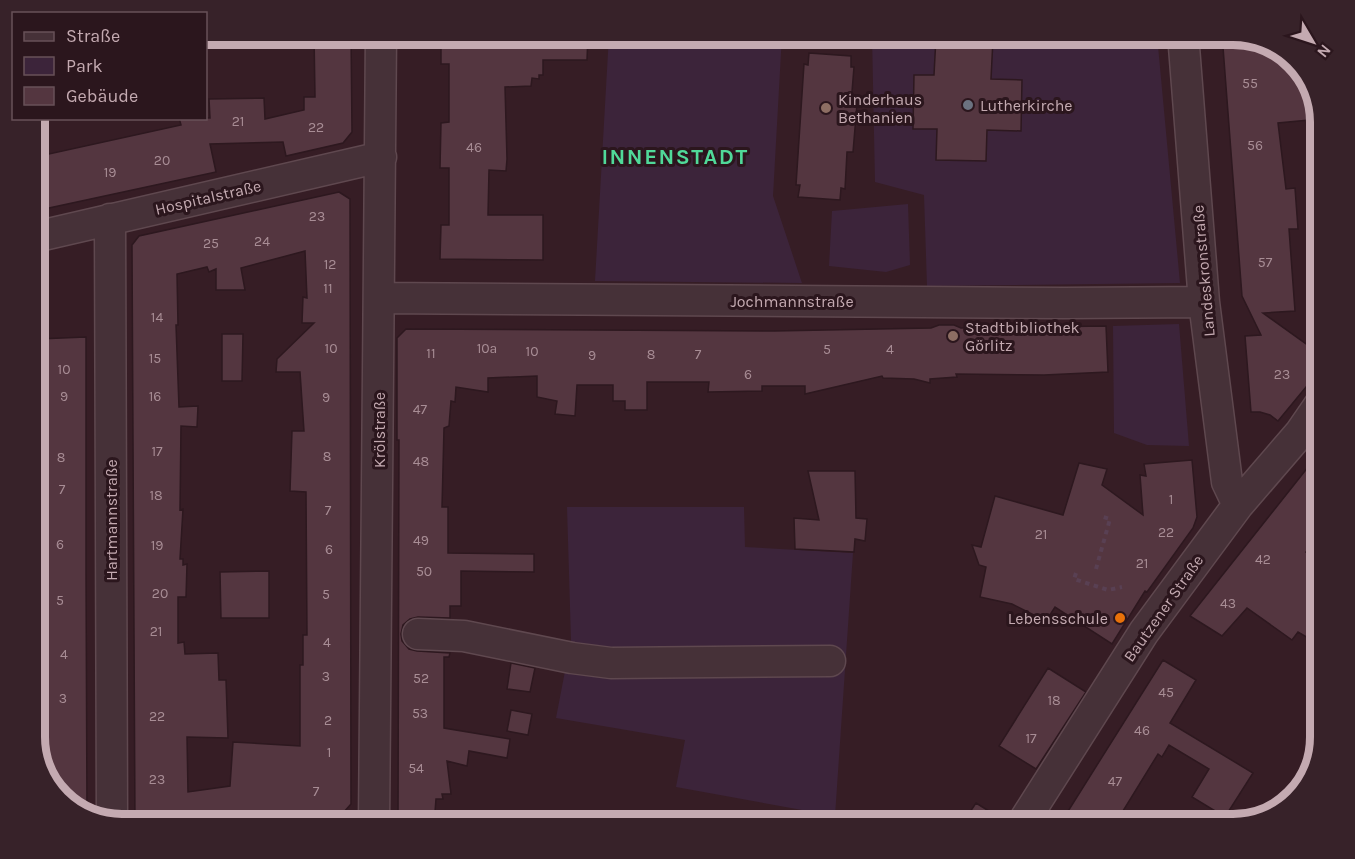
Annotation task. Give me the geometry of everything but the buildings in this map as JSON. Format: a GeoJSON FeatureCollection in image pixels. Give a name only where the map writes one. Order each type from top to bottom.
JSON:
{"type":"FeatureCollection","features":[{"type":"Feature","properties":{"kind":"street","name":"Krölstraße"},"geometry":{"type":"LineString","coordinates":[[374,814],[381,45]]}},
{"type":"Feature","properties":{"kind":"street","name":"Landeskronstraße"},"geometry":{"type":"LineString","coordinates":[[1184,45],[1204,302],[1227,482],[1238,505]]}},
{"type":"Feature","properties":{"kind":"street","name":"Hospitalstraße"},"geometry":{"type":"LineString","coordinates":[[45,235],[381,157]]}},
{"type":"Feature","properties":{"kind":"street","name":"Hartmannstraße"},"geometry":{"type":"LineString","coordinates":[[110,219],[112,813]]}},
{"type":"Feature","properties":{"kind":"street","name":"Jochmannstraße"},"geometry":{"type":"LineString","coordinates":[[380,298],[1204,302]]}},
{"type":"Feature","properties":{"kind":"street","name":"Bautzener Straße"},"geometry":{"type":"LineString","coordinates":[[1029,814],[1144,632],[1238,505],[1310,418]]}},
{"type":"Feature","properties":{"kind":"street"},"geometry":{"type":"LineString","coordinates":[[418,634],[464,636],[572,658],[611,663],[830,661]]}},
{"type":"Feature","properties":{"kind":"path"},"geometry":{"type":"LineString","coordinates":[[1096,569],[1110,519],[1102,519]]}},
{"type":"Feature","properties":{"kind":"path"},"geometry":{"type":"LineString","coordinates":[[1076,573],[1074,579],[1108,590],[1122,588]]}},
{"type":"Feature","properties":{"kind":"green space"},"geometry":{"type":"Polygon","coordinates":[[[608,45],[781,45],[773,196],[802,283],[595,281],[608,45]]]}},
{"type":"Feature","properties":{"kind":"green space"},"geometry":{"type":"Polygon","coordinates":[[[872,45],[1158,45],[1180,283],[927,286],[924,195],[875,182],[872,45]]]}},
{"type":"Feature","properties":{"kind":"green space"},"geometry":{"type":"Polygon","coordinates":[[[908,204],[910,265],[886,272],[829,266],[832,211],[908,204]]]}},
{"type":"Feature","properties":{"kind":"green space"},"geometry":{"type":"Polygon","coordinates":[[[1179,324],[1189,446],[1147,445],[1114,433],[1113,326],[1179,324]]]}},
{"type":"Feature","properties":{"kind":"green space"},"geometry":{"type":"Polygon","coordinates":[[[567,507],[744,507],[745,547],[853,553],[835,814],[824,814],[676,787],[685,740],[556,718],[571,640],[567,507]]]}},
{"type":"Feature","properties":{"kind":"place","name":"Lutherkirche"},"geometry":{"type":"Point","coordinates":[968,105]}},
{"type":"Feature","properties":{"kind":"place","name":"Kinderhaus Bethanien"},"geometry":{"type":"Point","coordinates":[826,108]}},
{"type":"Feature","properties":{"kind":"place","name":"Stadtbibliothek Görlitz"},"geometry":{"type":"Point","coordinates":[953,336]}},
{"type":"Feature","properties":{"kind":"place","name":"Lebensschule"},"geometry":{"type":"Point","coordinates":[1120,618]}},
{"type":"Feature","properties":{"kind":"district","name":"INNENSTADT"},"geometry":{"type":"Point","coordinates":[675,156]}}]}
